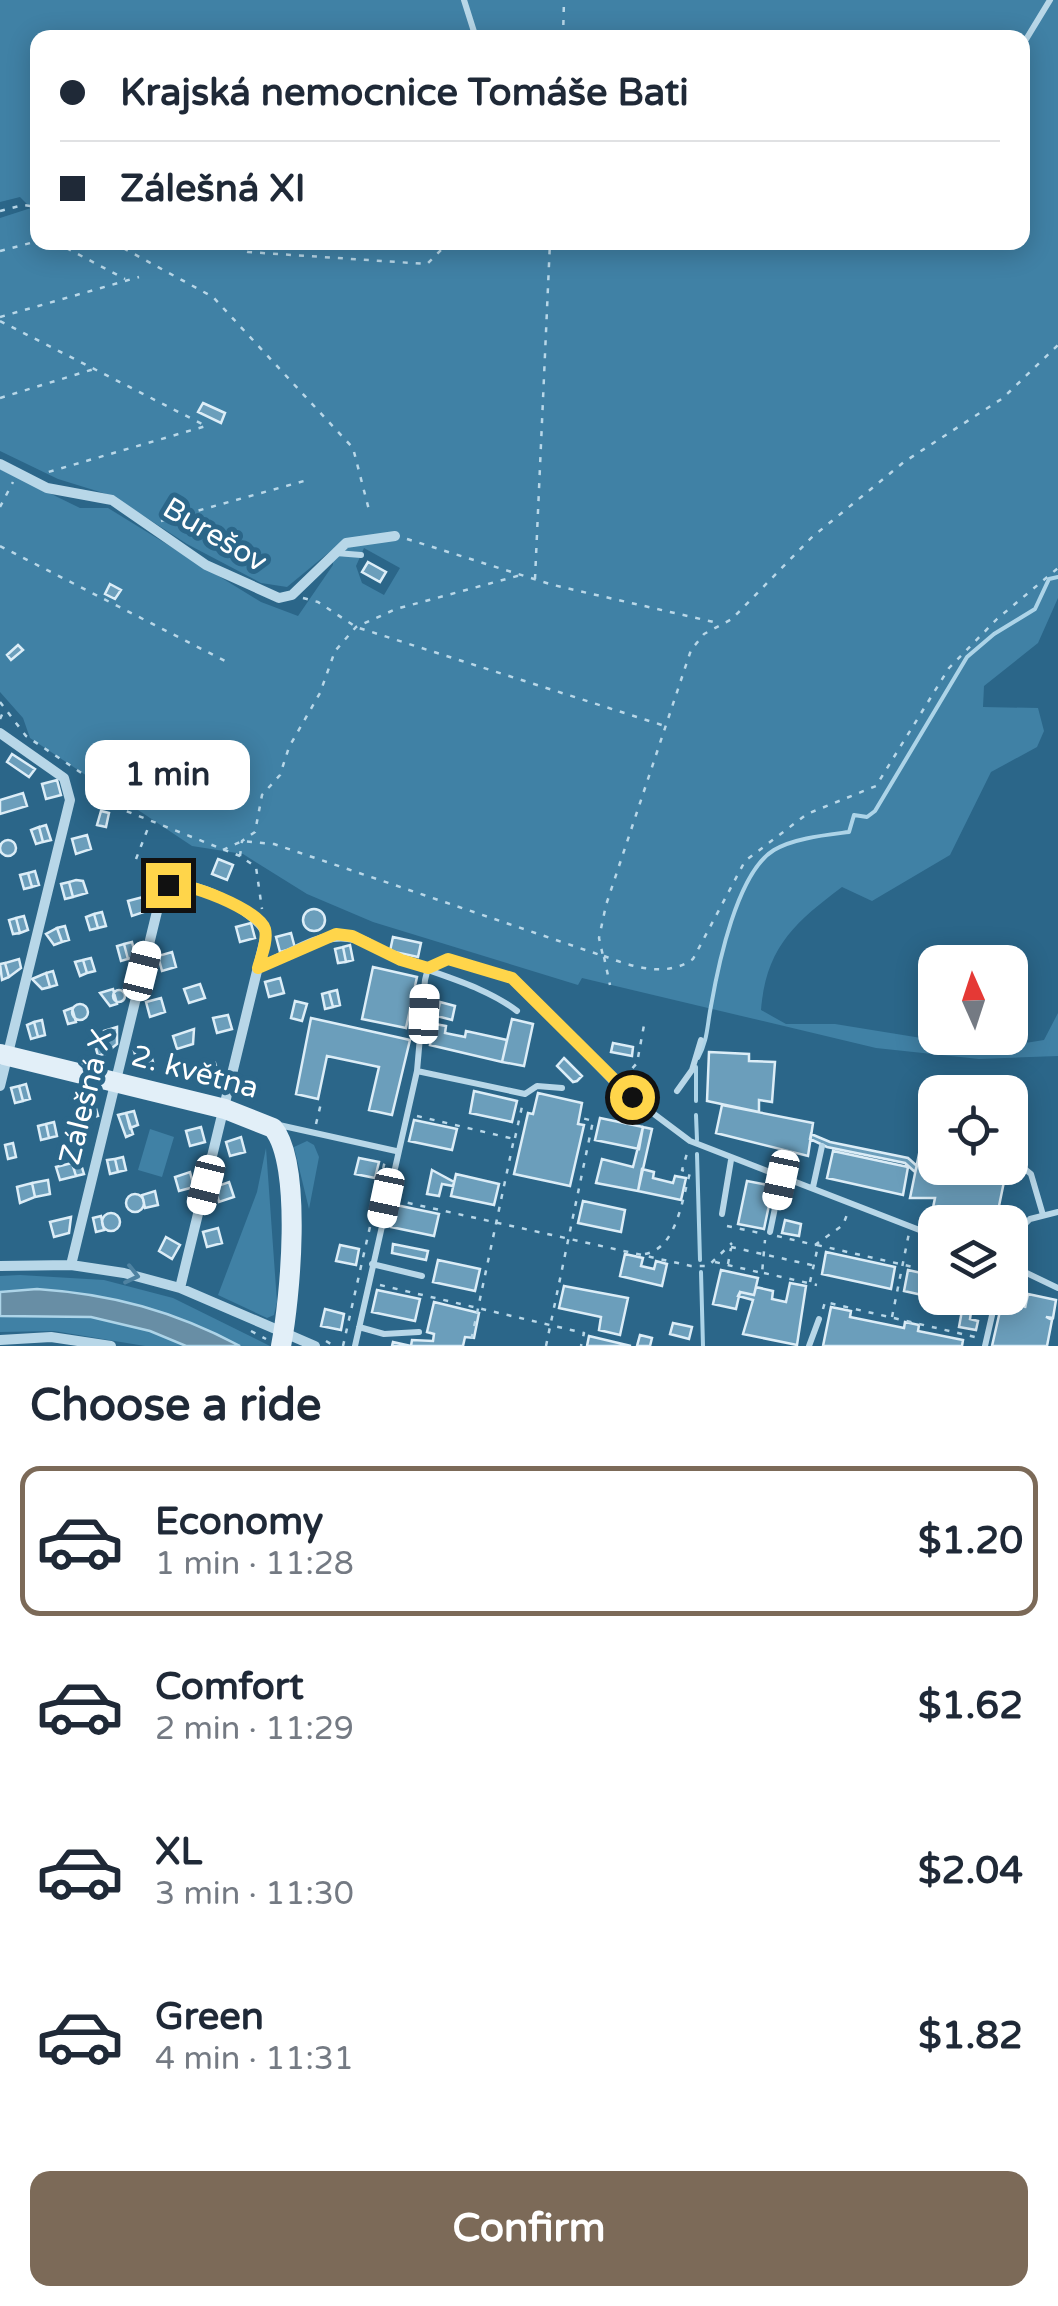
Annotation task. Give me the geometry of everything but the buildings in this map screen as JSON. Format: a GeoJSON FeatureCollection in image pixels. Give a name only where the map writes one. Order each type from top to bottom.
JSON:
{"type":"FeatureCollection","features":[{"type":"Feature","properties":{"kind":"street","name":"Burešov"},"geometry":{"type":"LineString","coordinates":[[0,464],[68,494],[112,500],[206,565],[280,598],[292,595],[346,543],[365,537],[395,536]]}},
{"type":"Feature","properties":{"kind":"street"},"geometry":{"type":"LineString","coordinates":[[0,733],[64,778],[70,800],[4,1055],[0,1086]]}},
{"type":"Feature","properties":{"kind":"street","name":"Zálešná X"},"geometry":{"type":"LineString","coordinates":[[71,1265],[161,895],[168,885],[187,884],[261,922]]}},
{"type":"Feature","properties":{"kind":"street"},"geometry":{"type":"LineString","coordinates":[[180,1288],[266,937],[261,922]]}},
{"type":"Feature","properties":{"kind":"street"},"geometry":{"type":"LineString","coordinates":[[258,968],[329,935],[347,935],[368,943]]}},
{"type":"Feature","properties":{"kind":"street","name":"2. května"},"geometry":{"type":"LineString","coordinates":[[4,1055],[225,1109],[263,1121],[278,1134],[286,1163],[291,1254],[279,1340]]}},
{"type":"Feature","properties":{"kind":"street"},"geometry":{"type":"LineString","coordinates":[[0,1266],[71,1265],[180,1288],[279,1340],[315,1346]]}},
{"type":"Feature","properties":{"kind":"street"},"geometry":{"type":"LineString","coordinates":[[0,1340],[112,1346]]}},
{"type":"Feature","properties":{"kind":"lane"},"geometry":{"type":"LineString","coordinates":[[464,0],[473,30]]}},
{"type":"Feature","properties":{"kind":"lane"},"geometry":{"type":"LineString","coordinates":[[1030,33],[1050,0]]}},
{"type":"Feature","properties":{"kind":"lane"},"geometry":{"type":"LineString","coordinates":[[335,554],[361,555]]}},
{"type":"Feature","properties":{"kind":"lane"},"geometry":{"type":"LineString","coordinates":[[368,943],[455,983],[499,998],[517,1012]]}},
{"type":"Feature","properties":{"kind":"lane"},"geometry":{"type":"LineString","coordinates":[[428,968],[448,959],[512,978],[614,1084],[690,1141],[918,1230]]}},
{"type":"Feature","properties":{"kind":"lane"},"geometry":{"type":"LineString","coordinates":[[355,1346],[417,1070],[428,968]]}},
{"type":"Feature","properties":{"kind":"lane"},"geometry":{"type":"LineString","coordinates":[[677,1091],[692,1070],[702,1040]]}},
{"type":"Feature","properties":{"kind":"lane"},"geometry":{"type":"LineString","coordinates":[[417,1070],[525,1094],[537,1086],[562,1088]]}},
{"type":"Feature","properties":{"kind":"lane"},"geometry":{"type":"LineString","coordinates":[[263,1121],[396,1151]]}},
{"type":"Feature","properties":{"kind":"lane"},"geometry":{"type":"LineString","coordinates":[[813,1187],[822,1146]]}},
{"type":"Feature","properties":{"kind":"lane"},"geometry":{"type":"LineString","coordinates":[[722,1214],[731,1160]]}},
{"type":"Feature","properties":{"kind":"lane"},"geometry":{"type":"LineString","coordinates":[[1028,1172],[1043,1215]]}},
{"type":"Feature","properties":{"kind":"lane"},"geometry":{"type":"LineString","coordinates":[[768,1233],[782,1174]]}},
{"type":"Feature","properties":{"kind":"lane"},"geometry":{"type":"LineString","coordinates":[[1028,1220],[1058,1212]]}},
{"type":"Feature","properties":{"kind":"lane"},"geometry":{"type":"LineString","coordinates":[[372,1264],[422,1276]]}},
{"type":"Feature","properties":{"kind":"lane"},"geometry":{"type":"LineString","coordinates":[[1028,1274],[1058,1288]]}},
{"type":"Feature","properties":{"kind":"lane"},"geometry":{"type":"LineString","coordinates":[[986,1342],[992,1315]]}},
{"type":"Feature","properties":{"kind":"lane"},"geometry":{"type":"LineString","coordinates":[[809,1346],[821,1317]]}},
{"type":"Feature","properties":{"kind":"lane"},"geometry":{"type":"LineString","coordinates":[[359,1327],[384,1334],[419,1332]]}},
{"type":"Feature","properties":{"kind":"path"},"geometry":{"type":"LineString","coordinates":[[563,30],[564,0]]}},
{"type":"Feature","properties":{"kind":"path"},"geometry":{"type":"LineString","coordinates":[[0,212],[30,206]]}},
{"type":"Feature","properties":{"kind":"path"},"geometry":{"type":"LineString","coordinates":[[0,251],[30,242]]}},
{"type":"Feature","properties":{"kind":"path"},"geometry":{"type":"LineString","coordinates":[[71,250],[128,280]]}},
{"type":"Feature","properties":{"kind":"path"},"geometry":{"type":"LineString","coordinates":[[127,250],[213,297],[354,448],[370,510]]}},
{"type":"Feature","properties":{"kind":"path"},"geometry":{"type":"LineString","coordinates":[[243,250],[428,264],[441,250]]}},
{"type":"Feature","properties":{"kind":"path"},"geometry":{"type":"LineString","coordinates":[[536,579],[550,250]]}},
{"type":"Feature","properties":{"kind":"path"},"geometry":{"type":"LineString","coordinates":[[0,319],[138,277]]}},
{"type":"Feature","properties":{"kind":"path"},"geometry":{"type":"LineString","coordinates":[[0,319],[206,426],[22,476],[0,507]]}},
{"type":"Feature","properties":{"kind":"path"},"geometry":{"type":"LineString","coordinates":[[610,985],[599,938],[627,835],[691,650],[720,624],[732,619],[812,538],[904,462],[1003,398],[1058,344]]}},
{"type":"Feature","properties":{"kind":"path"},"geometry":{"type":"LineString","coordinates":[[0,398],[94,369]]}},
{"type":"Feature","properties":{"kind":"path"},"geometry":{"type":"LineString","coordinates":[[150,524],[310,480]]}},
{"type":"Feature","properties":{"kind":"path"},"geometry":{"type":"LineString","coordinates":[[395,536],[521,575],[720,624]]}},
{"type":"Feature","properties":{"kind":"path"},"geometry":{"type":"LineString","coordinates":[[0,546],[230,664]]}},
{"type":"Feature","properties":{"kind":"path"},"geometry":{"type":"LineString","coordinates":[[242,841],[274,844],[639,969],[682,967],[693,959],[746,861],[807,814],[876,786],[949,668],[997,619],[1058,568]]}},
{"type":"Feature","properties":{"kind":"path"},"geometry":{"type":"LineString","coordinates":[[223,850],[256,832],[262,795],[280,775],[288,748],[320,693],[335,651],[356,627],[396,609],[521,575]]}},
{"type":"Feature","properties":{"kind":"path"},"geometry":{"type":"LineString","coordinates":[[292,595],[318,602],[356,627],[665,726]]}},
{"type":"Feature","properties":{"kind":"path"},"geometry":{"type":"LineString","coordinates":[[0,702],[26,736],[92,780],[126,811],[240,856],[256,867],[262,895],[261,922]]}},
{"type":"Feature","properties":{"kind":"path"},"geometry":{"type":"LineString","coordinates":[[0,719],[5,708]]}},
{"type":"Feature","properties":{"kind":"path"},"geometry":{"type":"LineString","coordinates":[[136,858],[151,821]]}},
{"type":"Feature","properties":{"kind":"path"},"geometry":{"type":"LineString","coordinates":[[240,856],[242,841]]}},
{"type":"Feature","properties":{"kind":"path"},"geometry":{"type":"LineString","coordinates":[[614,1084],[628,1076],[637,1063],[644,1025]]}},
{"type":"Feature","properties":{"kind":"path"},"geometry":{"type":"LineString","coordinates":[[470,1346],[525,1094]]}},
{"type":"Feature","properties":{"kind":"path"},"geometry":{"type":"LineString","coordinates":[[406,1114],[514,1139]]}},
{"type":"Feature","properties":{"kind":"path"},"geometry":{"type":"LineString","coordinates":[[546,1346],[594,1121],[582,1118]]}},
{"type":"Feature","properties":{"kind":"path"},"geometry":{"type":"LineString","coordinates":[[643,1254],[653,1252],[669,1236],[690,1173],[682,1170],[690,1141]]}},
{"type":"Feature","properties":{"kind":"path"},"geometry":{"type":"LineString","coordinates":[[343,1346],[386,1155]]}},
{"type":"Feature","properties":{"kind":"path"},"geometry":{"type":"LineString","coordinates":[[386,1198],[692,1266],[715,1262],[816,1284]]}},
{"type":"Feature","properties":{"kind":"path"},"geometry":{"type":"LineString","coordinates":[[816,1245],[844,1226],[852,1203]]}},
{"type":"Feature","properties":{"kind":"path"},"geometry":{"type":"LineString","coordinates":[[727,1226],[918,1268]]}},
{"type":"Feature","properties":{"kind":"path"},"geometry":{"type":"LineString","coordinates":[[728,1264],[734,1227]]}},
{"type":"Feature","properties":{"kind":"path"},"geometry":{"type":"LineString","coordinates":[[892,1318],[910,1227]]}},
{"type":"Feature","properties":{"kind":"path"},"geometry":{"type":"LineString","coordinates":[[762,1273],[768,1233]]}},
{"type":"Feature","properties":{"kind":"path"},"geometry":{"type":"LineString","coordinates":[[715,1262],[731,1245]]}},
{"type":"Feature","properties":{"kind":"path"},"geometry":{"type":"LineString","coordinates":[[731,1245],[814,1266]]}},
{"type":"Feature","properties":{"kind":"path"},"geometry":{"type":"LineString","coordinates":[[810,1283],[816,1245]]}},
{"type":"Feature","properties":{"kind":"path"},"geometry":{"type":"LineString","coordinates":[[368,1282],[584,1333],[581,1346]]}},
{"type":"Feature","properties":{"kind":"path"},"geometry":{"type":"LineString","coordinates":[[821,1317],[825,1302],[986,1342]]}},
{"type":"Feature","properties":{"kind":"path"},"geometry":{"type":"LineString","coordinates":[[242,1327],[279,1340]]}},
{"type":"Feature","properties":{"kind":"shaded area"},"geometry":{"type":"Polygon","coordinates":[[[0,0],[1058,0],[1058,598],[1038,643],[984,686],[983,707],[1038,708],[1044,731],[1037,747],[991,772],[950,855],[872,901],[842,887],[797,925],[776,953],[761,1010],[786,1024],[835,1024],[918,1037],[918,1052],[876,1048],[582,978],[578,985],[373,922],[307,894],[243,854],[192,846],[30,738],[23,718],[0,692],[0,469],[80,508],[108,508],[261,602],[298,616],[333,565],[333,549],[287,587],[261,583],[187,544],[113,496],[58,479],[0,451],[0,218],[30,208],[30,250],[1030,250],[1030,30],[30,30],[30,207],[20,197],[0,202],[0,0]],[[364,548],[356,566],[362,583],[384,595],[400,568],[364,548]]]}},
{"type":"Feature","properties":{"kind":"shaded area"},"geometry":{"type":"Polygon","coordinates":[[[1058,1013],[1058,1056],[979,1059],[942,1055],[1028,1055],[1028,1043],[1044,1040],[1058,1013]]]}},
{"type":"Feature","properties":{"kind":"shaded area"},"geometry":{"type":"Polygon","coordinates":[[[150,1129],[174,1137],[162,1177],[138,1170],[150,1129]]]}},
{"type":"Feature","properties":{"kind":"shaded area"},"geometry":{"type":"Polygon","coordinates":[[[307,1141],[314,1145],[319,1157],[309,1209],[294,1147],[307,1141]]]}},
{"type":"Feature","properties":{"kind":"shaded area"},"geometry":{"type":"Polygon","coordinates":[[[266,1148],[277,1302],[274,1315],[267,1318],[218,1295],[257,1192],[266,1148]]]}},
{"type":"Feature","properties":{"kind":"shaded area"},"geometry":{"type":"Polygon","coordinates":[[[0,1276],[104,1280],[173,1298],[270,1346],[145,1346],[54,1331],[0,1332],[0,1276]]]}},
{"type":"Feature","properties":{"kind":"shaded area"},"geometry":{"type":"Polygon","coordinates":[[[37,1289],[142,1306],[240,1346],[186,1346],[150,1331],[91,1317],[0,1316],[0,1292],[37,1289]]]}},
{"type":"Feature","properties":{"kind":"waterway"},"geometry":{"type":"LineString","coordinates":[[698,1058],[731,921],[761,861],[791,843],[849,832],[854,815],[867,817],[875,811],[967,657],[994,634],[1035,609],[1049,579],[1058,577]]}},
{"type":"Feature","properties":{"kind":"waterway"},"geometry":{"type":"LineString","coordinates":[[696,1067],[696,1101]]}},
{"type":"Feature","properties":{"kind":"waterway"},"geometry":{"type":"LineString","coordinates":[[696,1115],[697,1140]]}},
{"type":"Feature","properties":{"kind":"waterway"},"geometry":{"type":"LineString","coordinates":[[697,1154],[700,1260]]}},
{"type":"Feature","properties":{"kind":"waterway"},"geometry":{"type":"LineString","coordinates":[[701,1272],[703,1346]]}},
{"type":"Feature","properties":{"kind":"route"},"geometry":{"type":"LineString","coordinates":[[168,885],[187,884],[258,918],[266,934],[258,968],[329,935],[341,934],[428,968],[448,959],[512,978],[614,1084],[632,1097]]}}]}
